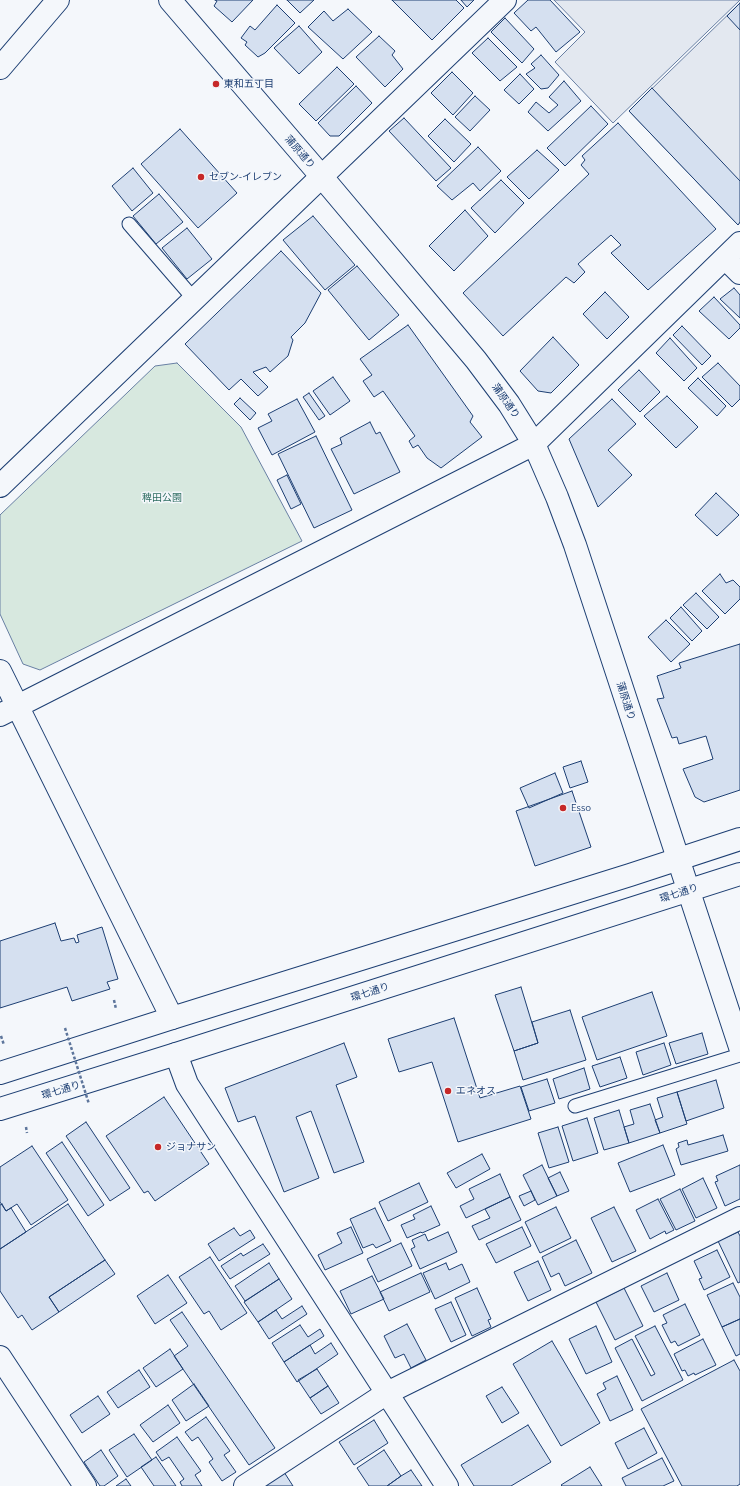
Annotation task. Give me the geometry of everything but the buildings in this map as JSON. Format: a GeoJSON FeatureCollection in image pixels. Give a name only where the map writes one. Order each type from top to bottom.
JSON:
{"type":"FeatureCollection","features":[{"type":"Feature","properties":{"kind":"street"},"geometry":{"type":"LineString","coordinates":[[0,68],[58,0]]}},
{"type":"Feature","properties":{"kind":"street","name":"蒲原通り"},"geometry":{"type":"LineString","coordinates":[[170,0],[476,360],[509,404],[534,444],[557,497],[575,545],[740,1047]]}},
{"type":"Feature","properties":{"kind":"street"},"geometry":{"type":"LineString","coordinates":[[0,486],[505,0]]}},
{"type":"Feature","properties":{"kind":"street"},"geometry":{"type":"LineString","coordinates":[[9,711],[534,444],[732,251],[740,273]]}},
{"type":"Feature","properties":{"kind":"street"},"geometry":{"type":"LineString","coordinates":[[0,671],[9,711],[172,1018]]}},
{"type":"Feature","properties":{"kind":"street"},"geometry":{"type":"LineString","coordinates":[[0,1073],[740,839]]}},
{"type":"Feature","properties":{"kind":"street","name":"環七通り"},"geometry":{"type":"LineString","coordinates":[[1,1109],[740,874]]}},
{"type":"Feature","properties":{"kind":"street"},"geometry":{"type":"LineString","coordinates":[[176,1054],[187,1084],[447,1486]]}},
{"type":"Feature","properties":{"kind":"street"},"geometry":{"type":"LineString","coordinates":[[245,1486],[387,1393],[740,1218]]}},
{"type":"Feature","properties":{"kind":"street"},"geometry":{"type":"LineString","coordinates":[[0,1357],[85,1486]]}},
{"type":"Feature","properties":{"kind":"lane"},"geometry":{"type":"LineString","coordinates":[[129,224],[194,299]]}},
{"type":"Feature","properties":{"kind":"lane"},"geometry":{"type":"LineString","coordinates":[[575,1106],[740,1055]]}},
{"type":"Feature","properties":{"kind":"path"},"geometry":{"type":"LineString","coordinates":[[114,1000],[116,1011]]}},
{"type":"Feature","properties":{"kind":"path"},"geometry":{"type":"LineString","coordinates":[[65,1028],[89,1104]]}},
{"type":"Feature","properties":{"kind":"path"},"geometry":{"type":"LineString","coordinates":[[1,1036],[5,1046]]}},
{"type":"Feature","properties":{"kind":"green space","name":"稗田公園"},"geometry":{"type":"Polygon","coordinates":[[[177,363],[241,427],[302,541],[40,670],[23,664],[0,614],[0,515],[155,366],[177,363]]]}},
{"type":"Feature","properties":{"kind":"shaded area"},"geometry":{"type":"Polygon","coordinates":[[[554,0],[740,0],[613,123],[555,62],[585,32],[554,0]]]}},
{"type":"Feature","properties":{"kind":"shaded area"},"geometry":{"type":"Polygon","coordinates":[[[740,3],[740,222],[738,225],[629,111],[740,3]]]}},
{"type":"Feature","properties":{"kind":"place","name":"東和五丁目"},"geometry":{"type":"Point","coordinates":[216,84]}},
{"type":"Feature","properties":{"kind":"place","name":"セブン-イレブン"},"geometry":{"type":"Point","coordinates":[201,177]}},
{"type":"Feature","properties":{"kind":"place","name":"Esso"},"geometry":{"type":"Point","coordinates":[563,808]}},
{"type":"Feature","properties":{"kind":"place","name":"エネオス"},"geometry":{"type":"Point","coordinates":[448,1091]}},
{"type":"Feature","properties":{"kind":"place","name":"ジョナサン"},"geometry":{"type":"Point","coordinates":[158,1147]}}]}
